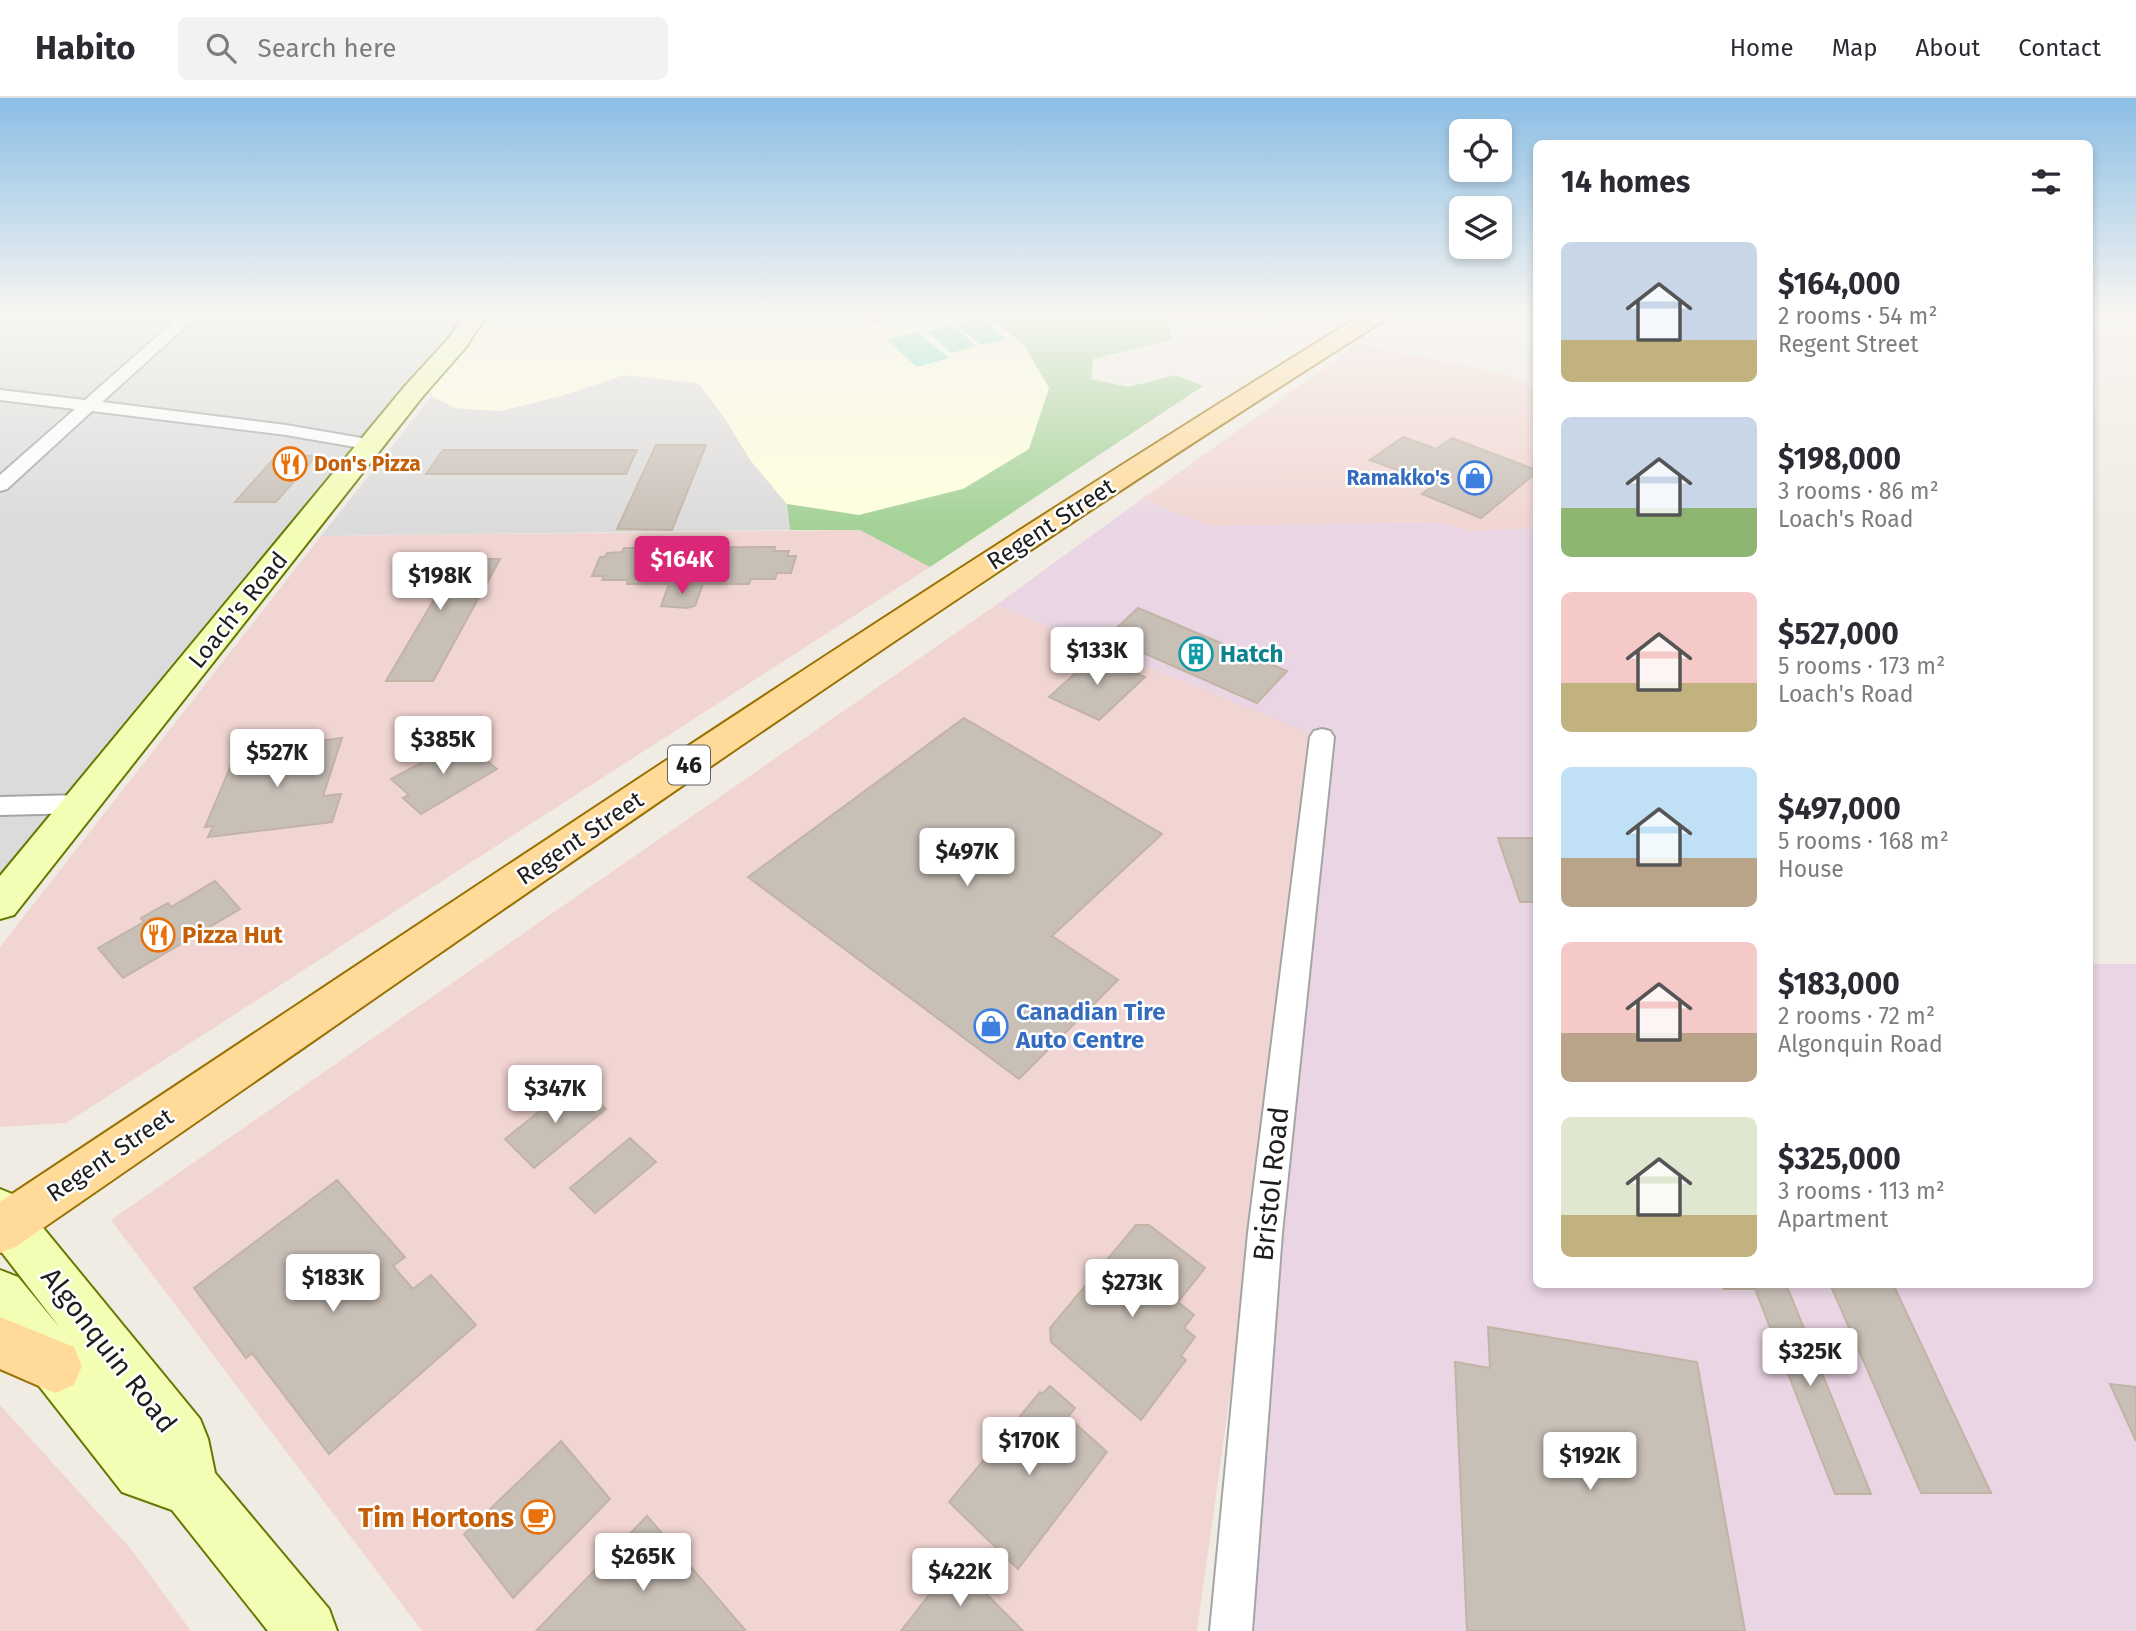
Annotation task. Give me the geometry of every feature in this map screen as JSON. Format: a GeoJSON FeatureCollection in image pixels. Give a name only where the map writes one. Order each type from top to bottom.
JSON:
{"type":"FeatureCollection","features":[{"type":"Feature","properties":{"kind":"main road","name":"Regent Street"},"geometry":{"type":"LineString","coordinates":[[3,1221],[887,631],[1261,388]]}},
{"type":"Feature","properties":{"kind":"main road"},"geometry":{"type":"LineString","coordinates":[[0,1343],[55,1366]]}},
{"type":"Feature","properties":{"kind":"street"},"geometry":{"type":"LineString","coordinates":[[0,485],[109,388]]}},
{"type":"Feature","properties":{"kind":"street","name":"Loach's Road"},"geometry":{"type":"LineString","coordinates":[[0,904],[417,388]]}},
{"type":"Feature","properties":{"kind":"street"},"geometry":{"type":"LineString","coordinates":[[0,395],[286,430],[373,445]]}},
{"type":"Feature","properties":{"kind":"street","name":"Bristol Road"},"geometry":{"type":"LineString","coordinates":[[1231,1631],[1265,1233],[1322,737]]}},
{"type":"Feature","properties":{"kind":"street"},"geometry":{"type":"LineString","coordinates":[[0,806],[81,804]]}},
{"type":"Feature","properties":{"kind":"street","name":"Algonquin Road"},"geometry":{"type":"LineString","coordinates":[[3,1221],[180,1439],[190,1487],[307,1631]]}},
{"type":"Feature","properties":{"kind":"street","name":"Algonquin Road"},"geometry":{"type":"LineString","coordinates":[[0,1295],[142,1472],[190,1487]]}},
{"type":"Feature","properties":{"kind":"shaded area"},"geometry":{"type":"Polygon","coordinates":[[[0,388],[421,388],[0,904],[0,388]]]}},
{"type":"Feature","properties":{"kind":"shaded area"},"geometry":{"type":"Polygon","coordinates":[[[430,388],[586,388],[500,411],[455,408],[432,396],[430,388]]]}},
{"type":"Feature","properties":{"kind":"shaded area"},"geometry":{"type":"Polygon","coordinates":[[[586,388],[701,388],[724,417],[751,461],[787,504],[790,530],[321,536],[432,396],[455,408],[500,411],[586,388]]]}},
{"type":"Feature","properties":{"kind":"shaded area"},"geometry":{"type":"Polygon","coordinates":[[[701,388],[1050,388],[1029,449],[963,489],[859,515],[787,504],[751,461],[724,417],[701,388]]]}},
{"type":"Feature","properties":{"kind":"shaded area"},"geometry":{"type":"Polygon","coordinates":[[[1297,388],[1533,388],[1533,528],[1470,531],[1434,522],[1209,526],[1142,499],[1297,388]]]}},
{"type":"Feature","properties":{"kind":"shaded area"},"geometry":{"type":"Polygon","coordinates":[[[1142,499],[1209,526],[1434,522],[1470,531],[1533,528],[1533,1288],[2093,1288],[2093,964],[2136,964],[2136,1631],[1231,1631],[1322,738],[996,605],[1142,499]]]}},
{"type":"Feature","properties":{"kind":"shaded area"},"geometry":{"type":"Polygon","coordinates":[[[860,530],[930,567],[66,1123],[0,1127],[0,947],[321,536],[860,530]]]}},
{"type":"Feature","properties":{"kind":"shaded area"},"geometry":{"type":"Polygon","coordinates":[[[996,605],[1322,737],[1197,1631],[422,1631],[111,1220],[996,605]]]}},
{"type":"Feature","properties":{"kind":"shaded area"},"geometry":{"type":"Polygon","coordinates":[[[0,1405],[131,1549],[191,1631],[0,1631],[0,1405]]]}},
{"type":"Feature","properties":{"kind":"green space"},"geometry":{"type":"Polygon","coordinates":[[[1049,388],[1201,388],[930,567],[860,530],[790,530],[787,504],[859,515],[963,489],[1029,449],[1049,388]]]}},
{"type":"Feature","properties":{"kind":"building","name":"Ramakko's"},"geometry":{"type":"Polygon","coordinates":[[[1403,437],[1436,449],[1452,438],[1533,469],[1533,475],[1481,518],[1422,494],[1435,484],[1370,460],[1403,437]]]}},
{"type":"Feature","properties":{"kind":"building"},"geometry":{"type":"Polygon","coordinates":[[[656,445],[706,445],[672,530],[617,529],[656,445]]]}},
{"type":"Feature","properties":{"kind":"building"},"geometry":{"type":"Polygon","coordinates":[[[443,450],[637,450],[626,474],[426,474],[443,450]]]}},
{"type":"Feature","properties":{"kind":"building"},"geometry":{"type":"Polygon","coordinates":[[[277,455],[316,456],[276,502],[235,502],[277,455]]]}},
{"type":"Feature","properties":{"kind":"building"},"geometry":{"type":"Polygon","coordinates":[[[775,547],[774,551],[789,551],[787,556],[796,556],[791,573],[777,573],[775,579],[751,579],[749,584],[627,584],[628,580],[602,580],[604,576],[592,576],[600,557],[605,557],[607,553],[622,552],[624,548],[775,547]]]}},
{"type":"Feature","properties":{"kind":"building"},"geometry":{"type":"Polygon","coordinates":[[[412,559],[500,559],[433,681],[386,681],[442,586],[395,586],[412,559]]]}},
{"type":"Feature","properties":{"kind":"building"},"geometry":{"type":"Polygon","coordinates":[[[669,584],[703,584],[695,606],[661,606],[669,584]]]}},
{"type":"Feature","properties":{"kind":"building","name":"Hatch"},"geometry":{"type":"Polygon","coordinates":[[[1138,608],[1287,671],[1257,703],[1107,637],[1138,608]]]}},
{"type":"Feature","properties":{"kind":"building"},"geometry":{"type":"Polygon","coordinates":[[[1092,654],[1145,677],[1099,720],[1049,697],[1078,671],[1074,669],[1092,654]]]}},
{"type":"Feature","properties":{"kind":"building"},"geometry":{"type":"Polygon","coordinates":[[[964,718],[1162,834],[1052,936],[1118,980],[1019,1079],[748,877],[964,718]]]}},
{"type":"Feature","properties":{"kind":"building"},"geometry":{"type":"Polygon","coordinates":[[[342,738],[323,796],[341,794],[332,822],[208,837],[213,826],[205,827],[237,751],[342,738]]]}},
{"type":"Feature","properties":{"kind":"building"},"geometry":{"type":"Polygon","coordinates":[[[462,741],[497,769],[421,814],[403,798],[409,795],[391,779],[462,741]]]}},
{"type":"Feature","properties":{"kind":"building"},"geometry":{"type":"Polygon","coordinates":[[[1498,838],[1533,838],[1533,902],[1520,902],[1498,838]]]}},
{"type":"Feature","properties":{"kind":"building","name":"Pizza Hut"},"geometry":{"type":"Polygon","coordinates":[[[215,881],[240,909],[123,978],[98,948],[144,922],[141,918],[168,903],[171,907],[215,881]]]}},
{"type":"Feature","properties":{"kind":"building"},"geometry":{"type":"Polygon","coordinates":[[[576,1082],[606,1109],[534,1168],[505,1139],[576,1082]]]}},
{"type":"Feature","properties":{"kind":"building"},"geometry":{"type":"Polygon","coordinates":[[[630,1138],[656,1162],[595,1213],[570,1188],[630,1138]]]}},
{"type":"Feature","properties":{"kind":"building"},"geometry":{"type":"Polygon","coordinates":[[[337,1180],[405,1257],[393,1266],[413,1289],[431,1275],[476,1325],[329,1454],[252,1353],[246,1358],[194,1288],[337,1180]]]}},
{"type":"Feature","properties":{"kind":"building"},"geometry":{"type":"Polygon","coordinates":[[[1136,1225],[1149,1225],[1205,1268],[1178,1302],[1194,1315],[1184,1328],[1195,1337],[1181,1356],[1186,1360],[1141,1420],[1051,1342],[1050,1328],[1136,1225]]]}},
{"type":"Feature","properties":{"kind":"building"},"geometry":{"type":"Polygon","coordinates":[[[1788,1288],[1871,1494],[1835,1494],[1755,1289],[1724,1289],[1788,1288]]]}},
{"type":"Feature","properties":{"kind":"building"},"geometry":{"type":"Polygon","coordinates":[[[1832,1288],[1895,1288],[1991,1493],[1921,1493],[1832,1288]]]}},
{"type":"Feature","properties":{"kind":"building"},"geometry":{"type":"Polygon","coordinates":[[[1488,1327],[1697,1362],[1745,1631],[1467,1631],[1455,1362],[1490,1368],[1488,1327]]]}},
{"type":"Feature","properties":{"kind":"building"},"geometry":{"type":"Polygon","coordinates":[[[2110,1384],[2136,1387],[2136,1441],[2110,1384]]]}},
{"type":"Feature","properties":{"kind":"building"},"geometry":{"type":"Polygon","coordinates":[[[1050,1386],[1075,1408],[1068,1417],[1107,1452],[1018,1569],[949,1502],[1040,1392],[1042,1394],[1050,1386]]]}},
{"type":"Feature","properties":{"kind":"building","name":"Tim Hortons"},"geometry":{"type":"Polygon","coordinates":[[[561,1441],[610,1499],[513,1598],[464,1534],[561,1441]]]}},
{"type":"Feature","properties":{"kind":"building"},"geometry":{"type":"Polygon","coordinates":[[[647,1516],[746,1631],[536,1631],[647,1516]]]}},
{"type":"Feature","properties":{"kind":"building"},"geometry":{"type":"Polygon","coordinates":[[[955,1562],[1023,1631],[901,1631],[955,1562]]]}},
{"type":"Feature","properties":{"kind":"place","name":"Don's Pizza"},"geometry":{"type":"Point","coordinates":[290,464]}},
{"type":"Feature","properties":{"kind":"place","name":"Ramakko's"},"geometry":{"type":"Point","coordinates":[1475,478]}},
{"type":"Feature","properties":{"kind":"place","name":"Hatch"},"geometry":{"type":"Point","coordinates":[1196,654]}},
{"type":"Feature","properties":{"kind":"place","name":"Pizza Hut"},"geometry":{"type":"Point","coordinates":[158,935]}},
{"type":"Feature","properties":{"kind":"place","name":"Canadian Tire Auto Centre"},"geometry":{"type":"Point","coordinates":[991,1026]}},
{"type":"Feature","properties":{"kind":"place","name":"Tim Hortons"},"geometry":{"type":"Point","coordinates":[538,1517]}}]}
